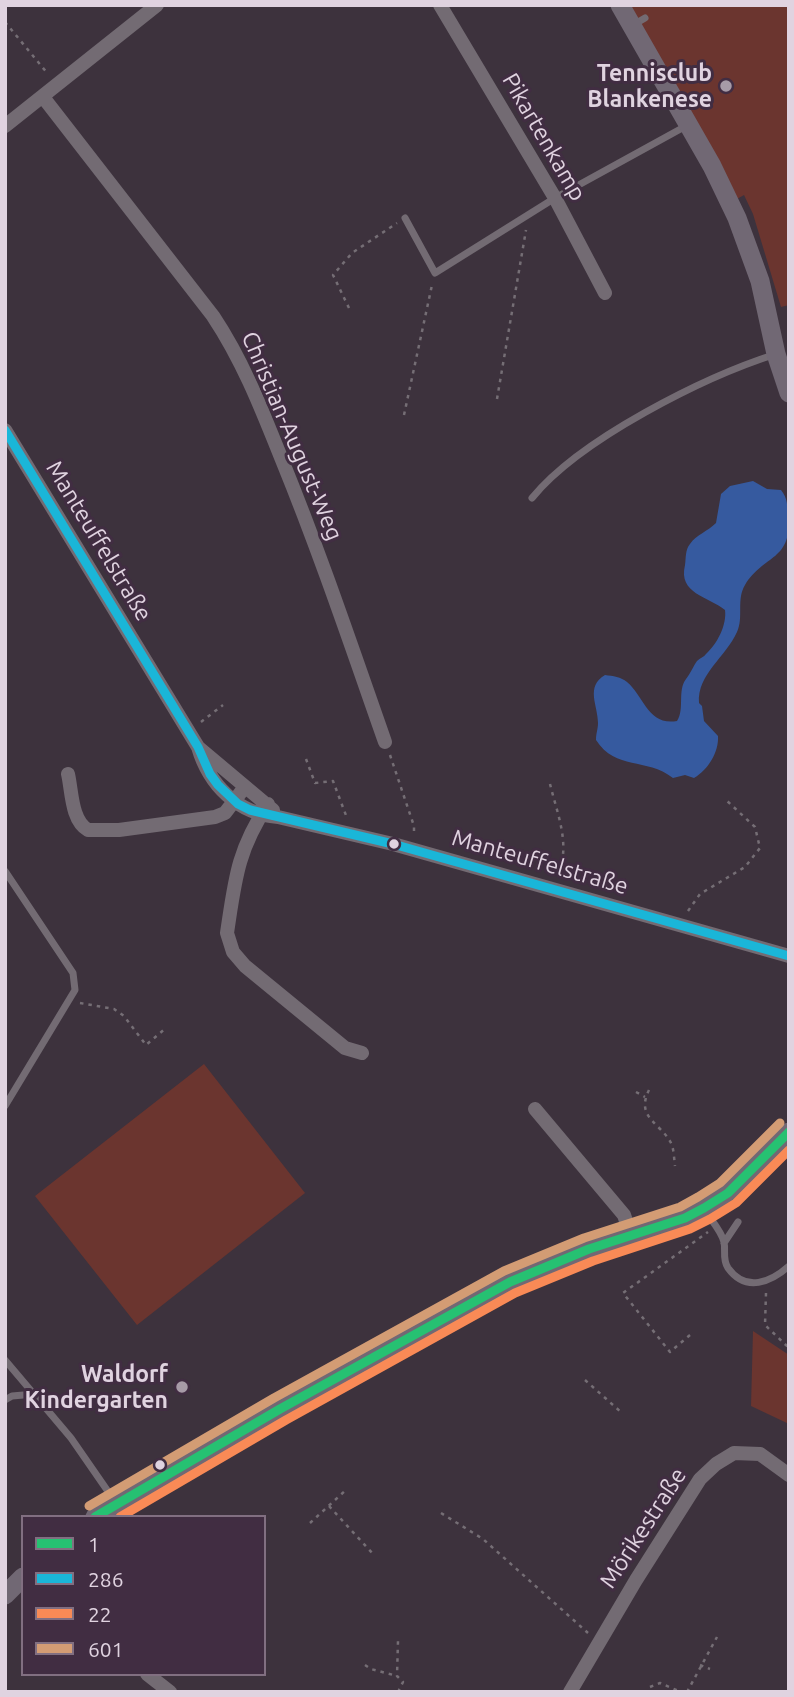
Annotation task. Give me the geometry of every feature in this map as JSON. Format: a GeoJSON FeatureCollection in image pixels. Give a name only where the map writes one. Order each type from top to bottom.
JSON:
{"type":"FeatureCollection","features":[{"type":"Feature","properties":{"kind":"main road"},"geometry":{"type":"LineString","coordinates":[[620,5],[638,22],[688,125],[726,191],[760,281],[776,354],[789,393]]}},
{"type":"Feature","properties":{"kind":"main road"},"geometry":{"type":"LineString","coordinates":[[98,1515],[510,1282],[589,1249],[685,1218],[703,1215],[789,1132]]}},
{"type":"Feature","properties":{"kind":"main road"},"geometry":{"type":"LineString","coordinates":[[5,1595],[21,1580]]}},
{"type":"Feature","properties":{"kind":"street"},"geometry":{"type":"LineString","coordinates":[[5,127],[157,5]]}},
{"type":"Feature","properties":{"kind":"street","name":"Pikartenkamp"},"geometry":{"type":"LineString","coordinates":[[440,5],[555,198],[605,293]]}},
{"type":"Feature","properties":{"kind":"street","name":"Christian-August-Weg"},"geometry":{"type":"LineString","coordinates":[[43,97],[230,341],[248,377],[296,493],[385,742]]}},
{"type":"Feature","properties":{"kind":"street","name":"Manteuffelstraße"},"geometry":{"type":"LineString","coordinates":[[5,430],[198,747],[202,763],[211,778],[235,801],[278,817],[394,844],[789,956]]}},
{"type":"Feature","properties":{"kind":"street","name":"Manteuffelstraße"},"geometry":{"type":"LineString","coordinates":[[198,747],[212,757],[264,810]]}},
{"type":"Feature","properties":{"kind":"street"},"geometry":{"type":"LineString","coordinates":[[68,774],[79,824],[88,830],[120,830],[215,817],[225,813],[244,788]]}},
{"type":"Feature","properties":{"kind":"street"},"geometry":{"type":"LineString","coordinates":[[264,810],[247,838],[237,869],[227,933],[229,943],[245,966],[345,1048],[362,1053]]}},
{"type":"Feature","properties":{"kind":"street"},"geometry":{"type":"LineString","coordinates":[[535,1109],[624,1215],[631,1236]]}},
{"type":"Feature","properties":{"kind":"street","name":"Mörikestraße"},"geometry":{"type":"LineString","coordinates":[[570,1692],[598,1642],[700,1479],[716,1464],[734,1453],[760,1454],[789,1475]]}},
{"type":"Feature","properties":{"kind":"street"},"geometry":{"type":"LineString","coordinates":[[149,1676],[170,1692]]}},
{"type":"Feature","properties":{"kind":"lane"},"geometry":{"type":"LineString","coordinates":[[405,218],[435,273],[555,198],[688,125]]}},
{"type":"Feature","properties":{"kind":"lane"},"geometry":{"type":"LineString","coordinates":[[532,498],[547,479],[588,448],[628,423],[711,379],[776,354]]}},
{"type":"Feature","properties":{"kind":"lane"},"geometry":{"type":"LineString","coordinates":[[5,871],[73,973],[75,990],[5,1106]]}},
{"type":"Feature","properties":{"kind":"lane"},"geometry":{"type":"LineString","coordinates":[[703,1215],[724,1242]]}},
{"type":"Feature","properties":{"kind":"lane"},"geometry":{"type":"LineString","coordinates":[[738,1222],[724,1242],[723,1255],[727,1267],[738,1277],[751,1283],[765,1283],[789,1266]]}},
{"type":"Feature","properties":{"kind":"lane"},"geometry":{"type":"LineString","coordinates":[[5,1360],[71,1438],[116,1503]]}},
{"type":"Feature","properties":{"kind":"lane"},"geometry":{"type":"LineString","coordinates":[[5,1401],[12,1396],[35,1394]]}},
{"type":"Feature","properties":{"kind":"path"},"geometry":{"type":"LineString","coordinates":[[5,22],[50,76]]}},
{"type":"Feature","properties":{"kind":"path"},"geometry":{"type":"LineString","coordinates":[[497,399],[530,213]]}},
{"type":"Feature","properties":{"kind":"path"},"geometry":{"type":"LineString","coordinates":[[349,307],[333,275],[352,253],[405,218]]}},
{"type":"Feature","properties":{"kind":"path"},"geometry":{"type":"LineString","coordinates":[[404,415],[435,273]]}},
{"type":"Feature","properties":{"kind":"path"},"geometry":{"type":"LineString","coordinates":[[198,724],[223,705]]}},
{"type":"Feature","properties":{"kind":"path"},"geometry":{"type":"LineString","coordinates":[[385,742],[414,826],[414,839]]}},
{"type":"Feature","properties":{"kind":"path"},"geometry":{"type":"LineString","coordinates":[[306,760],[315,783],[333,781],[347,822]]}},
{"type":"Feature","properties":{"kind":"path"},"geometry":{"type":"LineString","coordinates":[[550,783],[565,846],[558,874]]}},
{"type":"Feature","properties":{"kind":"path"},"geometry":{"type":"LineString","coordinates":[[688,911],[701,894],[745,867],[760,848],[755,827],[725,799]]}},
{"type":"Feature","properties":{"kind":"path"},"geometry":{"type":"LineString","coordinates":[[68,1000],[114,1009],[124,1016],[146,1045],[166,1028]]}},
{"type":"Feature","properties":{"kind":"path"},"geometry":{"type":"LineString","coordinates":[[649,1090],[645,1097],[648,1115],[671,1143],[675,1166]]}},
{"type":"Feature","properties":{"kind":"path"},"geometry":{"type":"LineString","coordinates":[[636,1092],[645,1097]]}},
{"type":"Feature","properties":{"kind":"path"},"geometry":{"type":"LineString","coordinates":[[690,1335],[670,1352],[623,1293],[708,1233],[703,1215]]}},
{"type":"Feature","properties":{"kind":"path"},"geometry":{"type":"LineString","coordinates":[[765,1283],[765,1325],[789,1348]]}},
{"type":"Feature","properties":{"kind":"path"},"geometry":{"type":"LineString","coordinates":[[585,1380],[622,1413]]}},
{"type":"Feature","properties":{"kind":"path"},"geometry":{"type":"LineString","coordinates":[[310,1523],[347,1489]]}},
{"type":"Feature","properties":{"kind":"path"},"geometry":{"type":"LineString","coordinates":[[329,1506],[374,1555]]}},
{"type":"Feature","properties":{"kind":"path"},"geometry":{"type":"LineString","coordinates":[[441,1513],[483,1539],[551,1597],[598,1642]]}},
{"type":"Feature","properties":{"kind":"path"},"geometry":{"type":"LineString","coordinates":[[483,1539],[487,1534]]}},
{"type":"Feature","properties":{"kind":"path"},"geometry":{"type":"LineString","coordinates":[[687,1692],[718,1637]]}},
{"type":"Feature","properties":{"kind":"path"},"geometry":{"type":"LineString","coordinates":[[397,1676],[398,1641]]}},
{"type":"Feature","properties":{"kind":"path"},"geometry":{"type":"LineString","coordinates":[[365,1665],[370,1669],[397,1676],[403,1682],[398,1692]]}},
{"type":"Feature","properties":{"kind":"path"},"geometry":{"type":"LineString","coordinates":[[700,1665],[710,1669]]}},
{"type":"Feature","properties":{"kind":"path"},"geometry":{"type":"LineString","coordinates":[[650,1688],[660,1683],[681,1692]]}},
{"type":"Feature","properties":{"kind":"shaded area","name":"Tennisclub Blankenese"},"geometry":{"type":"Polygon","coordinates":[[[619,5],[789,5],[789,305],[781,307],[753,214],[744,195],[730,203],[619,5]]]}},
{"type":"Feature","properties":{"kind":"shaded area"},"geometry":{"type":"Polygon","coordinates":[[[204,1064],[305,1193],[137,1325],[35,1196],[204,1064]]]}},
{"type":"Feature","properties":{"kind":"shaded area"},"geometry":{"type":"Polygon","coordinates":[[[753,1331],[789,1355],[789,1424],[751,1406],[753,1331]]]}},
{"type":"Feature","properties":{"kind":"water"},"geometry":{"type":"Polygon","coordinates":[[[753,481],[767,489],[781,490],[787,502],[788,530],[782,549],[760,567],[745,585],[737,632],[703,683],[699,703],[704,721],[718,736],[712,760],[694,778],[685,775],[673,778],[663,772],[613,756],[596,740],[598,723],[595,685],[605,675],[622,679],[633,688],[653,715],[667,721],[677,721],[681,711],[683,684],[697,661],[717,640],[725,616],[725,610],[696,593],[686,582],[684,575],[687,549],[695,538],[716,523],[721,494],[730,486],[753,481]]]}},
{"type":"Feature","properties":{"kind":"transit line","name":"286"},"geometry":{"type":"LineString","coordinates":[[5,430],[198,747],[210,774],[238,804],[250,810],[393,844],[789,956]]}},
{"type":"Feature","properties":{"kind":"transit line","name":"601"},"geometry":{"type":"LineString","coordinates":[[89,1506],[274,1398],[504,1271],[584,1238],[680,1207],[720,1183],[780,1123]]}},
{"type":"Feature","properties":{"kind":"transit line","name":"1"},"geometry":{"type":"LineString","coordinates":[[98,1515],[280,1409],[510,1282],[589,1249],[685,1218],[704,1208],[728,1193],[789,1132]]}},
{"type":"Feature","properties":{"kind":"transit line","name":"22"},"geometry":{"type":"LineString","coordinates":[[123,1515],[286,1420],[515,1293],[593,1261],[690,1229],[710,1219],[736,1203],[789,1150]]}},
{"type":"Feature","properties":{"kind":"place","name":"Tennisclub Blankenese"},"geometry":{"type":"Point","coordinates":[726,86]}},
{"type":"Feature","properties":{"kind":"place","name":"Waldorf Kindergarten"},"geometry":{"type":"Point","coordinates":[182,1387]}}]}
